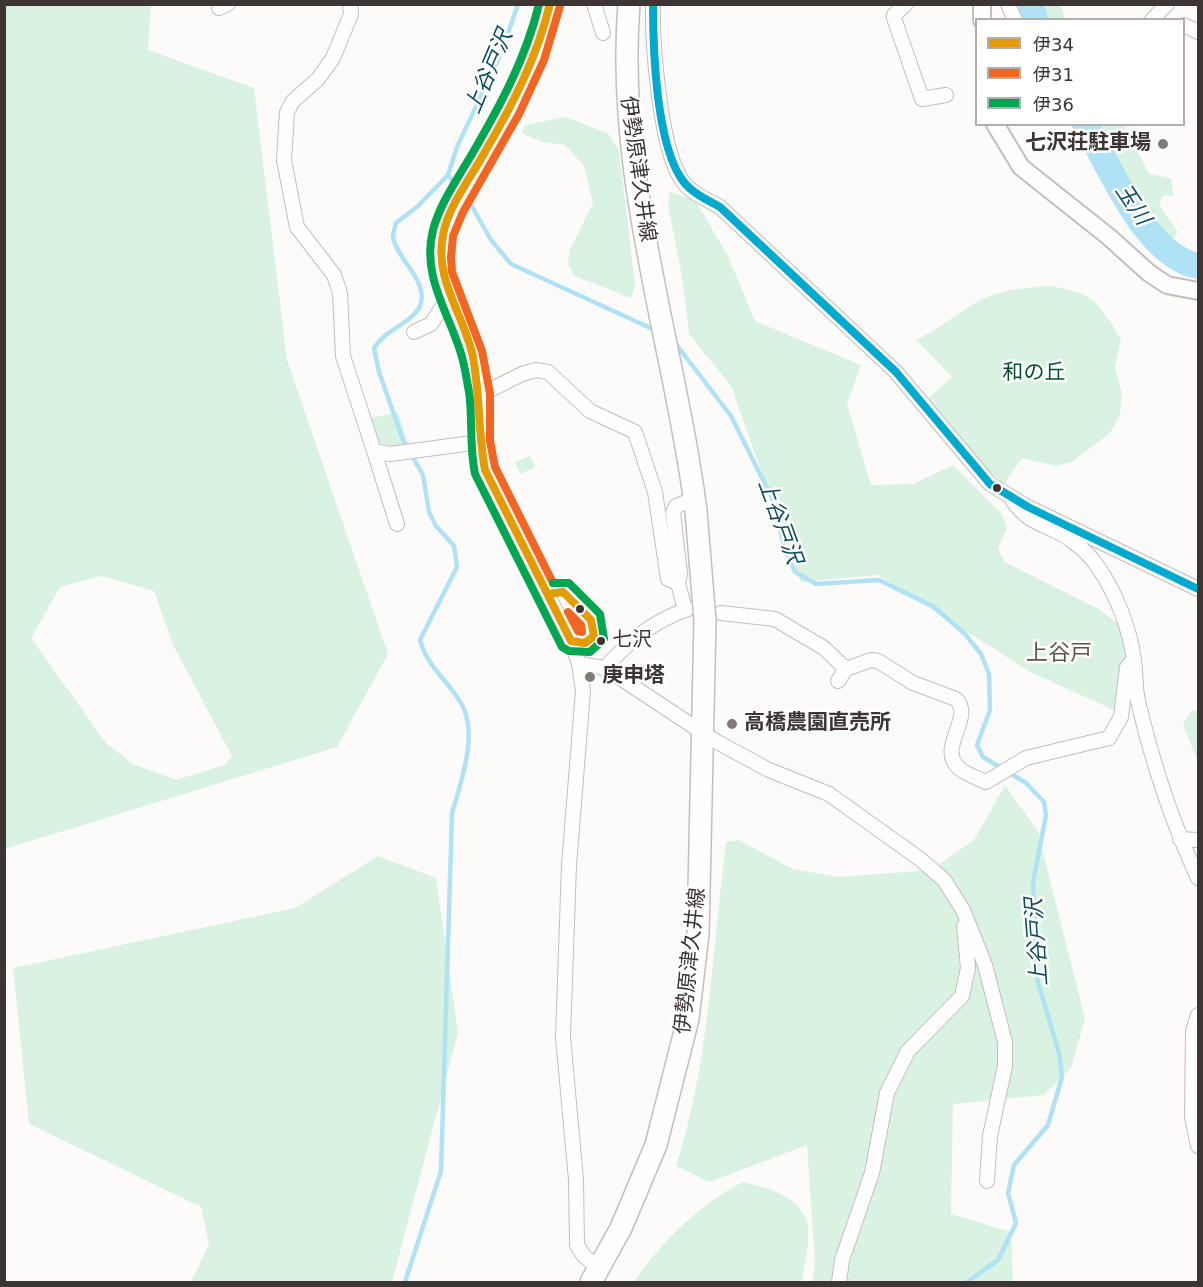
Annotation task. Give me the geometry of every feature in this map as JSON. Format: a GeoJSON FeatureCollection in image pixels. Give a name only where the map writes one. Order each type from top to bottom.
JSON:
{"type":"FeatureCollection","features":[{"type":"Feature","properties":{"kind":"main road","name":"伊勢原津久井線"},"geometry":{"type":"LineString","coordinates":[[595,1275],[621,1228],[656,1145],[688,1019],[698,934],[704,732],[694,499],[656,298],[628,127],[625,60],[629,4]]}},
{"type":"Feature","properties":{"kind":"street"},"geometry":{"type":"LineString","coordinates":[[350,4],[351,14],[333,58],[318,79],[293,101],[287,112],[284,160],[297,227],[334,275],[340,293],[342,356],[397,524]]}},
{"type":"Feature","properties":{"kind":"street"},"geometry":{"type":"LineString","coordinates":[[550,4],[546,28],[535,58],[454,207],[443,233],[441,267],[450,300],[472,353],[480,395],[480,442],[485,470],[562,622],[579,664],[583,691],[568,865],[563,1037],[576,1180],[577,1245],[595,1275]]}},
{"type":"Feature","properties":{"kind":"street"},"geometry":{"type":"LineString","coordinates":[[594,4],[603,33]]}},
{"type":"Feature","properties":{"kind":"street"},"geometry":{"type":"LineString","coordinates":[[653,4],[652,27],[658,87],[673,162],[680,178],[692,192],[720,207],[897,372],[990,484],[1010,497],[1198,589]]}},
{"type":"Feature","properties":{"kind":"street"},"geometry":{"type":"LineString","coordinates":[[906,4],[894,18],[922,99],[946,95]]}},
{"type":"Feature","properties":{"kind":"street"},"geometry":{"type":"LineString","coordinates":[[1008,4],[1014,18]]}},
{"type":"Feature","properties":{"kind":"street"},"geometry":{"type":"LineString","coordinates":[[996,126],[1021,166],[1109,237],[1149,273],[1167,285],[1198,291]]}},
{"type":"Feature","properties":{"kind":"street"},"geometry":{"type":"LineString","coordinates":[[414,333],[431,324],[444,304],[450,300]]}},
{"type":"Feature","properties":{"kind":"street"},"geometry":{"type":"LineString","coordinates":[[480,395],[522,374],[536,370],[548,372],[590,411],[635,432],[655,492],[668,579],[678,583],[700,614]]}},
{"type":"Feature","properties":{"kind":"street"},"geometry":{"type":"LineString","coordinates":[[374,451],[381,454],[402,453],[480,442]]}},
{"type":"Feature","properties":{"kind":"street"},"geometry":{"type":"LineString","coordinates":[[1010,497],[1023,516],[1072,540],[1098,567],[1125,623],[1134,659],[1137,699],[1180,839],[1198,878]]}},
{"type":"Feature","properties":{"kind":"street"},"geometry":{"type":"LineString","coordinates":[[678,583],[680,574],[673,513],[676,506],[694,499]]}},
{"type":"Feature","properties":{"kind":"street"},"geometry":{"type":"LineString","coordinates":[[605,668],[625,646],[646,629],[700,614],[775,620],[825,648],[842,675],[871,660],[878,661],[914,683],[956,699],[963,712],[953,737],[955,762],[960,769],[986,782],[1026,758],[1109,738],[1121,717],[1127,667],[1134,659]]}},
{"type":"Feature","properties":{"kind":"street"},"geometry":{"type":"LineString","coordinates":[[579,664],[605,668],[647,698],[717,742],[769,770],[814,786],[844,804],[920,858],[944,880],[963,910],[985,965],[1005,1042],[1005,1066],[990,1136],[987,1181]]}},
{"type":"Feature","properties":{"kind":"street"},"geometry":{"type":"LineString","coordinates":[[1180,839],[1198,840]]}},
{"type":"Feature","properties":{"kind":"street"},"geometry":{"type":"LineString","coordinates":[[839,1282],[842,1260],[872,1173],[887,1093],[908,1051],[962,996],[968,968],[963,910]]}},
{"type":"Feature","properties":{"kind":"street"},"geometry":{"type":"LineString","coordinates":[[1198,1015],[1193,1031],[1192,1117],[1198,1146]]}},
{"type":"Feature","properties":{"kind":"green space"},"geometry":{"type":"Polygon","coordinates":[[[5,4],[151,5],[148,50],[254,88],[287,360],[388,654],[337,747],[5,849],[5,4]],[[101,576],[60,587],[31,638],[106,743],[133,764],[176,780],[224,765],[232,756],[174,647],[154,591],[101,576]]]}},
{"type":"Feature","properties":{"kind":"green space"},"geometry":{"type":"Polygon","coordinates":[[[1040,5],[1061,5],[1065,18],[1038,18],[1041,13],[1040,5]]]}},
{"type":"Feature","properties":{"kind":"green space"},"geometry":{"type":"Polygon","coordinates":[[[565,117],[608,133],[619,150],[635,285],[631,298],[574,276],[568,263],[570,250],[593,203],[584,166],[565,145],[542,142],[521,133],[525,125],[565,117]]]}},
{"type":"Feature","properties":{"kind":"green space"},"geometry":{"type":"Polygon","coordinates":[[[1093,126],[1125,126],[1149,174],[1171,178],[1174,196],[1163,196],[1159,205],[1178,232],[1171,241],[1160,232],[1125,188],[1097,138],[1093,126]]]}},
{"type":"Feature","properties":{"kind":"green space"},"geometry":{"type":"Polygon","coordinates":[[[670,192],[695,200],[728,256],[755,321],[861,365],[847,404],[871,485],[913,484],[953,465],[1002,514],[1007,528],[998,549],[1005,562],[1099,609],[1138,640],[1142,692],[1116,711],[1030,672],[878,575],[801,582],[731,386],[689,334],[683,282],[668,205],[670,192]]]}},
{"type":"Feature","properties":{"kind":"green space","name":"和の丘"},"geometry":{"type":"Polygon","coordinates":[[[1049,286],[1076,292],[1093,301],[1100,307],[1121,339],[1115,367],[1122,393],[1120,415],[1110,433],[1072,462],[1056,466],[1022,458],[1004,484],[970,454],[925,401],[952,377],[916,340],[991,296],[1013,290],[1049,286]]]}},
{"type":"Feature","properties":{"kind":"green space"},"geometry":{"type":"Polygon","coordinates":[[[398,412],[409,447],[380,450],[368,419],[398,412]]]}},
{"type":"Feature","properties":{"kind":"green space"},"geometry":{"type":"Polygon","coordinates":[[[530,456],[535,467],[520,474],[515,462],[530,456]]]}},
{"type":"Feature","properties":{"kind":"green space"},"geometry":{"type":"Polygon","coordinates":[[[1198,710],[1198,763],[1183,724],[1192,711],[1198,710]]]}},
{"type":"Feature","properties":{"kind":"green space"},"geometry":{"type":"Polygon","coordinates":[[[1005,785],[1038,832],[1085,1019],[1071,1068],[1044,1095],[953,1104],[951,1214],[1011,1232],[1013,1282],[812,1282],[815,1265],[807,1145],[709,1182],[676,1166],[696,1086],[703,1046],[726,842],[739,840],[793,869],[839,877],[931,870],[974,840],[1005,785]]]}},
{"type":"Feature","properties":{"kind":"green space"},"geometry":{"type":"Polygon","coordinates":[[[378,856],[436,878],[458,1033],[392,1282],[191,1282],[209,1244],[201,1207],[29,1124],[13,968],[295,908],[378,856]]]}},
{"type":"Feature","properties":{"kind":"green space"},"geometry":{"type":"Polygon","coordinates":[[[743,1182],[783,1195],[800,1208],[808,1227],[802,1282],[633,1282],[682,1225],[711,1201],[743,1182]]]}},
{"type":"Feature","properties":{"kind":"waterway","name":"上谷戸沢"},"geometry":{"type":"LineString","coordinates":[[518,4],[502,51],[457,147],[448,175],[473,208],[491,240],[511,264],[657,331]]}},
{"type":"Feature","properties":{"kind":"waterway","name":"玉川"},"geometry":{"type":"LineString","coordinates":[[1031,4],[1034,18]]}},
{"type":"Feature","properties":{"kind":"waterway","name":"玉川"},"geometry":{"type":"LineString","coordinates":[[1086,126],[1131,208],[1146,228],[1162,246],[1179,259],[1198,266]]}},
{"type":"Feature","properties":{"kind":"waterway"},"geometry":{"type":"LineString","coordinates":[[405,1282],[441,1171],[452,813],[466,759],[468,730],[467,717],[462,705],[428,660],[420,640],[457,567],[454,546],[436,526],[429,512],[423,475],[403,440],[379,372],[374,348],[385,336],[415,313],[422,299],[417,280],[400,254],[393,237],[396,223],[418,206],[448,175]]}},
{"type":"Feature","properties":{"kind":"waterway","name":"上谷戸沢"},"geometry":{"type":"LineString","coordinates":[[672,339],[731,416],[772,498],[785,550],[795,572],[816,584],[879,580],[934,607],[965,634],[981,654],[989,674],[990,710],[977,745],[983,757],[1026,783],[1044,802],[1046,815],[1033,882],[1037,979],[1059,1053],[1062,1077],[1048,1125],[1014,1165],[1008,1193],[1016,1223],[998,1260],[967,1282]]}},
{"type":"Feature","properties":{"kind":"transit line","name":"伊36"},"geometry":{"type":"LineString","coordinates":[[539,4],[534,24],[511,81],[440,210],[430,247],[434,280],[457,341],[465,370],[470,402],[475,474],[562,647],[569,651],[590,652],[604,639],[600,614],[569,583],[553,583]]}},
{"type":"Feature","properties":{"kind":"transit line","name":"伊34"},"geometry":{"type":"LineString","coordinates":[[548,594],[563,592],[591,620],[594,636],[585,643],[571,641],[485,470],[473,357],[446,282],[441,252],[443,235],[450,213],[515,98],[538,43],[550,4]]}},
{"type":"Feature","properties":{"kind":"transit line"},"geometry":{"type":"LineString","coordinates":[[653,4],[655,70],[662,121],[674,165],[683,181],[700,196],[720,207],[896,372],[990,484],[1028,507],[1198,589]]}},
{"type":"Feature","properties":{"kind":"transit line","name":"伊31"},"geometry":{"type":"LineString","coordinates":[[553,583],[495,467],[490,441],[490,394],[482,351],[452,272],[451,258],[453,236],[463,212],[519,114],[544,60],[560,6]]}},
{"type":"Feature","properties":{"kind":"transit line","name":"伊31"},"geometry":{"type":"LineString","coordinates":[[568,612],[581,625],[582,632],[578,631],[568,612]]}},
{"type":"Feature","properties":{"kind":"place","name":"七沢荘駐車場"},"geometry":{"type":"Point","coordinates":[1163,144]}},
{"type":"Feature","properties":{"kind":"place","name":"七沢"},"geometry":{"type":"Point","coordinates":[601,641]}},
{"type":"Feature","properties":{"kind":"place","name":"庚申塔"},"geometry":{"type":"Point","coordinates":[590,677]}},
{"type":"Feature","properties":{"kind":"place","name":"高橋農園直売所"},"geometry":{"type":"Point","coordinates":[732,724]}},
{"type":"Feature","properties":{"kind":"district","name":"上谷戸"},"geometry":{"type":"Point","coordinates":[1059,654]}}]}
